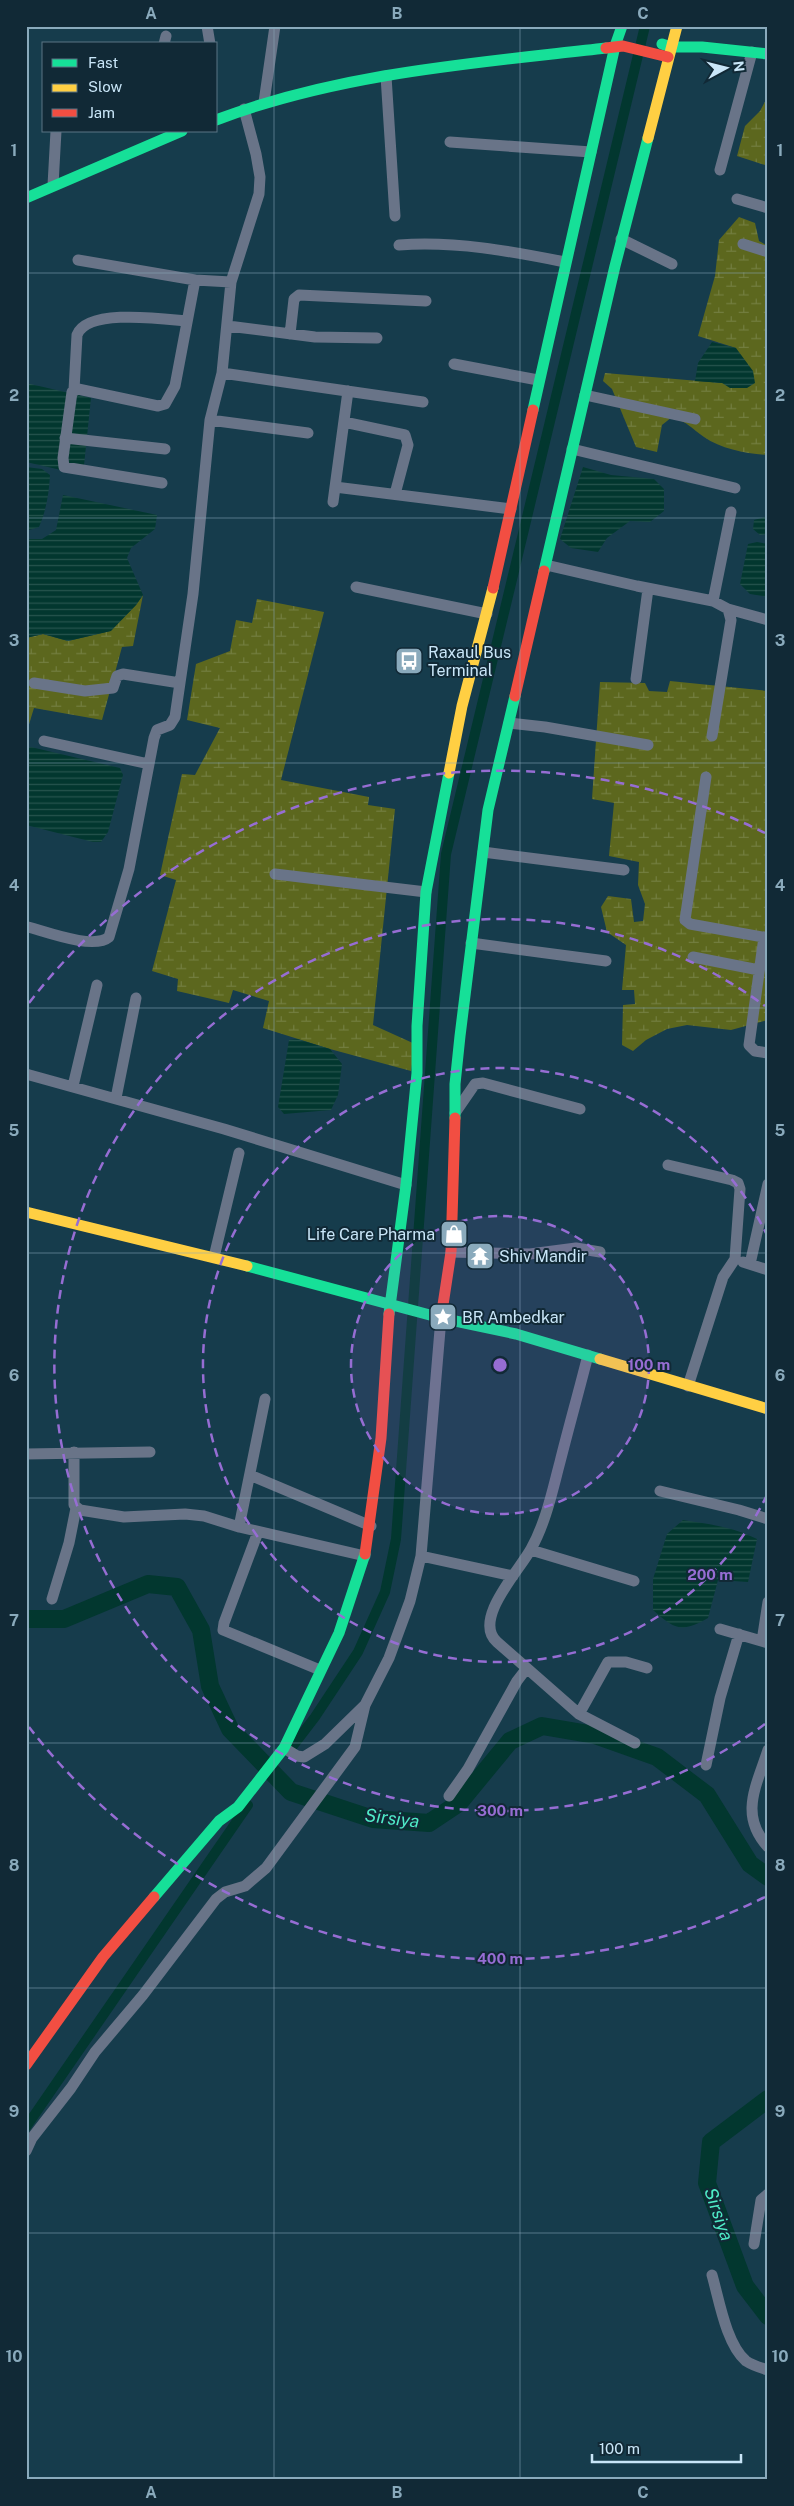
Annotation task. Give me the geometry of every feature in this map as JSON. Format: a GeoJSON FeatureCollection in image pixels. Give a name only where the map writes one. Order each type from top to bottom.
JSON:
{"type":"FeatureCollection","features":[{"type":"Feature","properties":{"kind":"street"},"geometry":{"type":"LineString","coordinates":[[207,26],[210,42]]}},
{"type":"Feature","properties":{"kind":"street"},"geometry":{"type":"LineString","coordinates":[[264,102],[275,26]]}},
{"type":"Feature","properties":{"kind":"street"},"geometry":{"type":"LineString","coordinates":[[26,2151],[32,2138],[95,2052],[143,1994],[216,1899],[225,1892],[246,1886],[266,1868],[354,1748],[365,1705],[389,1658],[410,1600],[421,1556],[442,1318],[451,1252],[455,1114],[460,1036],[483,852],[496,770],[546,565],[664,51],[676,26]]}},
{"type":"Feature","properties":{"kind":"street"},"geometry":{"type":"LineString","coordinates":[[617,29],[632,42],[664,51],[702,47],[768,54]]}},
{"type":"Feature","properties":{"kind":"street"},"geometry":{"type":"LineString","coordinates":[[26,2065],[103,1957],[219,1821],[238,1807],[288,1751],[320,1670],[338,1633],[365,1556],[371,1526],[381,1438],[390,1304],[406,1185],[417,1073],[417,1016],[426,892],[462,706],[487,614],[538,380],[615,46],[617,29]]}},
{"type":"Feature","properties":{"kind":"street"},"geometry":{"type":"LineString","coordinates":[[218,119],[264,102],[386,76],[615,46],[632,42]]}},
{"type":"Feature","properties":{"kind":"street"},"geometry":{"type":"LineString","coordinates":[[720,170],[752,52]]}},
{"type":"Feature","properties":{"kind":"street"},"geometry":{"type":"LineString","coordinates":[[386,76],[396,216]]}},
{"type":"Feature","properties":{"kind":"street"},"geometry":{"type":"LineString","coordinates":[[28,927],[90,943],[104,941],[109,937],[129,870],[157,730],[174,722],[193,594],[210,420],[222,373],[232,282],[260,194],[260,177],[256,154],[244,109]]}},
{"type":"Feature","properties":{"kind":"street"},"geometry":{"type":"LineString","coordinates":[[53,185],[56,132]]}},
{"type":"Feature","properties":{"kind":"street"},"geometry":{"type":"LineString","coordinates":[[26,198],[155,136],[177,132]]}},
{"type":"Feature","properties":{"kind":"street"},"geometry":{"type":"LineString","coordinates":[[450,142],[591,152]]}},
{"type":"Feature","properties":{"kind":"street"},"geometry":{"type":"LineString","coordinates":[[737,199],[768,208]]}},
{"type":"Feature","properties":{"kind":"street"},"geometry":{"type":"LineString","coordinates":[[621,239],[672,264]]}},
{"type":"Feature","properties":{"kind":"street"},"geometry":{"type":"LineString","coordinates":[[399,245],[446,243],[508,250],[566,262]]}},
{"type":"Feature","properties":{"kind":"street"},"geometry":{"type":"LineString","coordinates":[[744,244],[768,252]]}},
{"type":"Feature","properties":{"kind":"street"},"geometry":{"type":"LineString","coordinates":[[78,260],[195,280],[232,282]]}},
{"type":"Feature","properties":{"kind":"street"},"geometry":{"type":"LineString","coordinates":[[74,390],[158,406],[165,404],[175,386],[195,280]]}},
{"type":"Feature","properties":{"kind":"street"},"geometry":{"type":"LineString","coordinates":[[290,334],[294,299],[299,295],[426,302]]}},
{"type":"Feature","properties":{"kind":"street"},"geometry":{"type":"LineString","coordinates":[[162,484],[64,467],[65,438],[74,390],[77,335],[80,329],[107,318],[120,316],[187,321]]}},
{"type":"Feature","properties":{"kind":"street"},"geometry":{"type":"LineString","coordinates":[[228,326],[290,334],[377,338]]}},
{"type":"Feature","properties":{"kind":"street"},"geometry":{"type":"LineString","coordinates":[[454,364],[538,380]]}},
{"type":"Feature","properties":{"kind":"street"},"geometry":{"type":"LineString","coordinates":[[222,373],[423,402]]}},
{"type":"Feature","properties":{"kind":"street"},"geometry":{"type":"LineString","coordinates":[[333,502],[348,391]]}},
{"type":"Feature","properties":{"kind":"street"},"geometry":{"type":"LineString","coordinates":[[585,395],[695,419]]}},
{"type":"Feature","properties":{"kind":"street"},"geometry":{"type":"LineString","coordinates":[[210,420],[308,434]]}},
{"type":"Feature","properties":{"kind":"street"},"geometry":{"type":"LineString","coordinates":[[344,422],[404,435],[408,445],[395,494]]}},
{"type":"Feature","properties":{"kind":"street"},"geometry":{"type":"LineString","coordinates":[[65,438],[165,449]]}},
{"type":"Feature","properties":{"kind":"street"},"geometry":{"type":"LineString","coordinates":[[572,449],[735,488]]}},
{"type":"Feature","properties":{"kind":"street"},"geometry":{"type":"LineString","coordinates":[[335,487],[510,509]]}},
{"type":"Feature","properties":{"kind":"street"},"geometry":{"type":"LineString","coordinates":[[713,601],[731,512]]}},
{"type":"Feature","properties":{"kind":"street"},"geometry":{"type":"LineString","coordinates":[[546,565],[713,601],[728,609],[768,620]]}},
{"type":"Feature","properties":{"kind":"street"},"geometry":{"type":"LineString","coordinates":[[356,587],[487,614]]}},
{"type":"Feature","properties":{"kind":"street"},"geometry":{"type":"LineString","coordinates":[[636,678],[648,588]]}},
{"type":"Feature","properties":{"kind":"street"},"geometry":{"type":"LineString","coordinates":[[712,736],[731,620],[728,609]]}},
{"type":"Feature","properties":{"kind":"street"},"geometry":{"type":"LineString","coordinates":[[34,682],[97,691],[113,688],[117,676],[123,674],[180,683]]}},
{"type":"Feature","properties":{"kind":"street"},"geometry":{"type":"LineString","coordinates":[[509,723],[545,727],[648,745]]}},
{"type":"Feature","properties":{"kind":"street"},"geometry":{"type":"LineString","coordinates":[[44,741],[149,764]]}},
{"type":"Feature","properties":{"kind":"street"},"geometry":{"type":"LineString","coordinates":[[706,777],[685,920],[690,924],[766,938],[759,970],[749,1046],[756,1051],[768,1053]]}},
{"type":"Feature","properties":{"kind":"street"},"geometry":{"type":"LineString","coordinates":[[483,852],[624,870]]}},
{"type":"Feature","properties":{"kind":"street"},"geometry":{"type":"LineString","coordinates":[[275,874],[426,892]]}},
{"type":"Feature","properties":{"kind":"street"},"geometry":{"type":"LineString","coordinates":[[471,943],[606,961]]}},
{"type":"Feature","properties":{"kind":"street"},"geometry":{"type":"LineString","coordinates":[[693,956],[759,970]]}},
{"type":"Feature","properties":{"kind":"street"},"geometry":{"type":"LineString","coordinates":[[74,1086],[97,985]]}},
{"type":"Feature","properties":{"kind":"street"},"geometry":{"type":"LineString","coordinates":[[116,1098],[136,998]]}},
{"type":"Feature","properties":{"kind":"street"},"geometry":{"type":"LineString","coordinates":[[26,1074],[116,1098],[406,1185]]}},
{"type":"Feature","properties":{"kind":"street"},"geometry":{"type":"LineString","coordinates":[[455,1114],[475,1084],[483,1083],[580,1109]]}},
{"type":"Feature","properties":{"kind":"street"},"geometry":{"type":"LineString","coordinates":[[214,1257],[240,1153]]}},
{"type":"Feature","properties":{"kind":"street"},"geometry":{"type":"LineString","coordinates":[[668,1165],[738,1183],[740,1189],[734,1259],[723,1276],[688,1386]]}},
{"type":"Feature","properties":{"kind":"street"},"geometry":{"type":"LineString","coordinates":[[750,1264],[768,1184]]}},
{"type":"Feature","properties":{"kind":"street"},"geometry":{"type":"LineString","coordinates":[[26,1212],[214,1257],[442,1318],[516,1334],[768,1409]]}},
{"type":"Feature","properties":{"kind":"street"},"geometry":{"type":"LineString","coordinates":[[451,1252],[530,1254],[576,1248],[600,1252]]}},
{"type":"Feature","properties":{"kind":"street"},"geometry":{"type":"LineString","coordinates":[[734,1259],[768,1270]]}},
{"type":"Feature","properties":{"kind":"street"},"geometry":{"type":"LineString","coordinates":[[588,1355],[547,1515],[531,1550],[513,1576],[490,1618],[489,1632],[492,1638],[579,1714],[635,1743]]}},
{"type":"Feature","properties":{"kind":"street"},"geometry":{"type":"LineString","coordinates":[[239,1527],[265,1399]]}},
{"type":"Feature","properties":{"kind":"street"},"geometry":{"type":"LineString","coordinates":[[52,1599],[69,1543],[76,1508],[74,1505],[74,1452]]}},
{"type":"Feature","properties":{"kind":"street"},"geometry":{"type":"LineString","coordinates":[[26,1454],[150,1452]]}},
{"type":"Feature","properties":{"kind":"street"},"geometry":{"type":"LineString","coordinates":[[250,1475],[371,1526]]}},
{"type":"Feature","properties":{"kind":"street"},"geometry":{"type":"LineString","coordinates":[[660,1491],[768,1519]]}},
{"type":"Feature","properties":{"kind":"street"},"geometry":{"type":"LineString","coordinates":[[76,1508],[124,1517],[185,1514],[204,1516],[258,1532],[365,1556]]}},
{"type":"Feature","properties":{"kind":"street"},"geometry":{"type":"LineString","coordinates":[[258,1532],[223,1630],[320,1670]]}},
{"type":"Feature","properties":{"kind":"street"},"geometry":{"type":"LineString","coordinates":[[531,1550],[634,1581]]}},
{"type":"Feature","properties":{"kind":"street"},"geometry":{"type":"LineString","coordinates":[[421,1556],[513,1576]]}},
{"type":"Feature","properties":{"kind":"street"},"geometry":{"type":"LineString","coordinates":[[720,1630],[765,1642],[768,1602]]}},
{"type":"Feature","properties":{"kind":"street"},"geometry":{"type":"LineString","coordinates":[[706,1765],[720,1698],[739,1634]]}},
{"type":"Feature","properties":{"kind":"street"},"geometry":{"type":"LineString","coordinates":[[579,1714],[608,1662],[626,1662],[647,1668]]}},
{"type":"Feature","properties":{"kind":"street"},"geometry":{"type":"LineString","coordinates":[[449,1796],[468,1769],[517,1681],[527,1668]]}},
{"type":"Feature","properties":{"kind":"street"},"geometry":{"type":"LineString","coordinates":[[288,1751],[304,1757],[315,1752],[343,1728],[365,1705]]}},
{"type":"Feature","properties":{"kind":"street"},"geometry":{"type":"LineString","coordinates":[[768,1750],[750,1815],[757,1835],[768,1847]]}},
{"type":"Feature","properties":{"kind":"street"},"geometry":{"type":"LineString","coordinates":[[754,2244],[761,2200],[768,2194]]}},
{"type":"Feature","properties":{"kind":"street"},"geometry":{"type":"LineString","coordinates":[[712,2275],[727,2328],[735,2347],[746,2361],[768,2370]]}},
{"type":"Feature","properties":{"kind":"green space"},"geometry":{"type":"Polygon","coordinates":[[[768,96],[768,166],[737,156],[745,126],[760,111],[768,96]]]}},
{"type":"Feature","properties":{"kind":"green space"},"geometry":{"type":"Polygon","coordinates":[[[739,217],[755,223],[759,241],[768,246],[768,455],[743,452],[718,445],[672,417],[662,425],[657,452],[636,447],[612,389],[603,381],[605,373],[722,383],[736,348],[698,336],[715,276],[719,240],[739,217]]]}},
{"type":"Feature","properties":{"kind":"green space"},"geometry":{"type":"Polygon","coordinates":[[[143,595],[133,646],[122,647],[102,720],[34,708],[26,734],[26,638],[43,634],[68,641],[110,631],[136,605],[143,595]]]}},
{"type":"Feature","properties":{"kind":"green space"},"geometry":{"type":"Polygon","coordinates":[[[257,599],[324,612],[281,780],[369,797],[368,805],[395,809],[373,1025],[415,1044],[411,1071],[263,1028],[269,1001],[233,990],[229,1003],[177,991],[178,979],[152,971],[176,880],[160,875],[182,774],[195,775],[220,728],[187,720],[196,664],[230,651],[236,620],[252,623],[257,599]]]}},
{"type":"Feature","properties":{"kind":"green space"},"geometry":{"type":"Polygon","coordinates":[[[670,681],[768,691],[768,1020],[731,1030],[687,1025],[667,1029],[646,1040],[633,1051],[622,1045],[623,1005],[635,1004],[634,990],[622,990],[626,945],[607,932],[601,907],[608,896],[631,899],[634,922],[643,921],[645,904],[638,885],[639,862],[609,856],[614,803],[592,799],[600,682],[645,683],[649,691],[667,692],[670,681]]]}},
{"type":"Feature","properties":{"kind":"shaded area"},"geometry":{"type":"Polygon","coordinates":[[[712,342],[736,348],[753,371],[755,383],[747,388],[730,388],[722,383],[695,381],[698,363],[712,342]]]}},
{"type":"Feature","properties":{"kind":"shaded area"},"geometry":{"type":"Polygon","coordinates":[[[26,383],[91,398],[83,475],[26,462],[26,383]]]}},
{"type":"Feature","properties":{"kind":"shaded area"},"geometry":{"type":"Polygon","coordinates":[[[26,467],[42,469],[50,475],[47,502],[39,527],[26,531],[26,467]]]}},
{"type":"Feature","properties":{"kind":"shaded area"},"geometry":{"type":"Polygon","coordinates":[[[583,467],[611,475],[654,479],[664,489],[664,511],[650,522],[630,521],[607,538],[598,552],[571,548],[560,539],[583,467]]]}},
{"type":"Feature","properties":{"kind":"shaded area"},"geometry":{"type":"Polygon","coordinates":[[[63,495],[157,515],[155,529],[131,548],[127,558],[143,595],[111,631],[68,641],[43,634],[26,638],[26,539],[42,539],[56,530],[63,495]]]}},
{"type":"Feature","properties":{"kind":"shaded area"},"geometry":{"type":"Polygon","coordinates":[[[768,516],[768,534],[760,535],[753,529],[754,520],[768,516]]]}},
{"type":"Feature","properties":{"kind":"shaded area"},"geometry":{"type":"Polygon","coordinates":[[[757,542],[768,544],[768,597],[750,594],[740,584],[748,544],[757,542]]]}},
{"type":"Feature","properties":{"kind":"shaded area"},"geometry":{"type":"Polygon","coordinates":[[[31,747],[120,768],[123,775],[108,832],[101,842],[93,842],[26,825],[26,749],[31,747]]]}},
{"type":"Feature","properties":{"kind":"shaded area"},"geometry":{"type":"Polygon","coordinates":[[[297,1039],[330,1049],[342,1064],[338,1095],[331,1110],[284,1114],[278,1107],[289,1040],[297,1039]]]}},
{"type":"Feature","properties":{"kind":"shaded area"},"geometry":{"type":"Polygon","coordinates":[[[683,1520],[730,1529],[757,1539],[748,1582],[718,1580],[708,1618],[692,1626],[679,1627],[667,1622],[653,1610],[653,1579],[667,1534],[683,1520]]]}},
{"type":"Feature","properties":{"kind":"waterway"},"geometry":{"type":"LineString","coordinates":[[289,1751],[315,1717],[358,1652],[385,1592],[396,1539],[446,854],[645,26]]}},
{"type":"Feature","properties":{"kind":"waterway","name":"Sirsiya"},"geometry":{"type":"LineString","coordinates":[[26,1619],[64,1619],[148,1584],[177,1587],[201,1630],[210,1686],[230,1729],[291,1792],[373,1819],[429,1823],[459,1803],[510,1741],[542,1726],[595,1735],[657,1757],[707,1795],[750,1864],[768,1877]]}},
{"type":"Feature","properties":{"kind":"waterway"},"geometry":{"type":"LineString","coordinates":[[26,2127],[248,1805]]}},
{"type":"Feature","properties":{"kind":"waterway","name":"Sirsiya"},"geometry":{"type":"LineString","coordinates":[[768,2099],[711,2142],[707,2183],[745,2286],[768,2316]]}},
{"type":"Feature","properties":{"kind":"traffic: fast"},"geometry":{"type":"LineString","coordinates":[[533,410],[615,46],[622,26]]}},
{"type":"Feature","properties":{"kind":"traffic: fast"},"geometry":{"type":"LineString","coordinates":[[662,44],[671,47],[702,47],[768,54]]}},
{"type":"Feature","properties":{"kind":"traffic: fast"},"geometry":{"type":"LineString","coordinates":[[218,119],[263,104],[359,81],[458,65],[606,48]]}},
{"type":"Feature","properties":{"kind":"traffic: fast"},"geometry":{"type":"LineString","coordinates":[[26,198],[180,132]]}},
{"type":"Feature","properties":{"kind":"traffic: fast"},"geometry":{"type":"LineString","coordinates":[[544,571],[615,266],[648,138]]}},
{"type":"Feature","properties":{"kind":"traffic: fast"},"geometry":{"type":"LineString","coordinates":[[455,1118],[455,1084],[460,1036],[488,810],[515,696]]}},
{"type":"Feature","properties":{"kind":"traffic: fast"},"geometry":{"type":"LineString","coordinates":[[389,1314],[406,1185],[417,1073],[417,1026],[426,892],[449,773]]}},
{"type":"Feature","properties":{"kind":"traffic: fast"},"geometry":{"type":"LineString","coordinates":[[247,1266],[441,1318],[516,1334],[600,1359]]}},
{"type":"Feature","properties":{"kind":"traffic: fast"},"geometry":{"type":"LineString","coordinates":[[154,1897],[219,1821],[238,1807],[284,1748],[339,1633],[365,1554]]}},
{"type":"Feature","properties":{"kind":"traffic: slow"},"geometry":{"type":"LineString","coordinates":[[648,138],[677,26]]}},
{"type":"Feature","properties":{"kind":"traffic: slow"},"geometry":{"type":"LineString","coordinates":[[449,773],[462,706],[493,588]]}},
{"type":"Feature","properties":{"kind":"traffic: slow"},"geometry":{"type":"LineString","coordinates":[[26,1212],[247,1266]]}},
{"type":"Feature","properties":{"kind":"traffic: slow"},"geometry":{"type":"LineString","coordinates":[[600,1359],[768,1409]]}},
{"type":"Feature","properties":{"kind":"traffic: jam"},"geometry":{"type":"LineString","coordinates":[[606,48],[623,46],[668,57]]}},
{"type":"Feature","properties":{"kind":"traffic: jam"},"geometry":{"type":"LineString","coordinates":[[493,588],[533,410]]}},
{"type":"Feature","properties":{"kind":"traffic: jam"},"geometry":{"type":"LineString","coordinates":[[515,696],[544,571]]}},
{"type":"Feature","properties":{"kind":"traffic: jam"},"geometry":{"type":"LineString","coordinates":[[441,1318],[451,1252],[455,1118]]}},
{"type":"Feature","properties":{"kind":"traffic: jam"},"geometry":{"type":"LineString","coordinates":[[365,1554],[381,1438],[389,1314]]}},
{"type":"Feature","properties":{"kind":"traffic: jam"},"geometry":{"type":"LineString","coordinates":[[26,2065],[103,1957],[154,1897]]}},
{"type":"Feature","properties":{"kind":"place","name":"Raxaul Bus Terminal"},"geometry":{"type":"Point","coordinates":[409,661]}},
{"type":"Feature","properties":{"kind":"place","name":"Life Care Pharma"},"geometry":{"type":"Point","coordinates":[454,1234]}},
{"type":"Feature","properties":{"kind":"place","name":"Shiv Mandir"},"geometry":{"type":"Point","coordinates":[480,1256]}},
{"type":"Feature","properties":{"kind":"place","name":"BR Ambedkar"},"geometry":{"type":"Point","coordinates":[443,1317]}}]}
